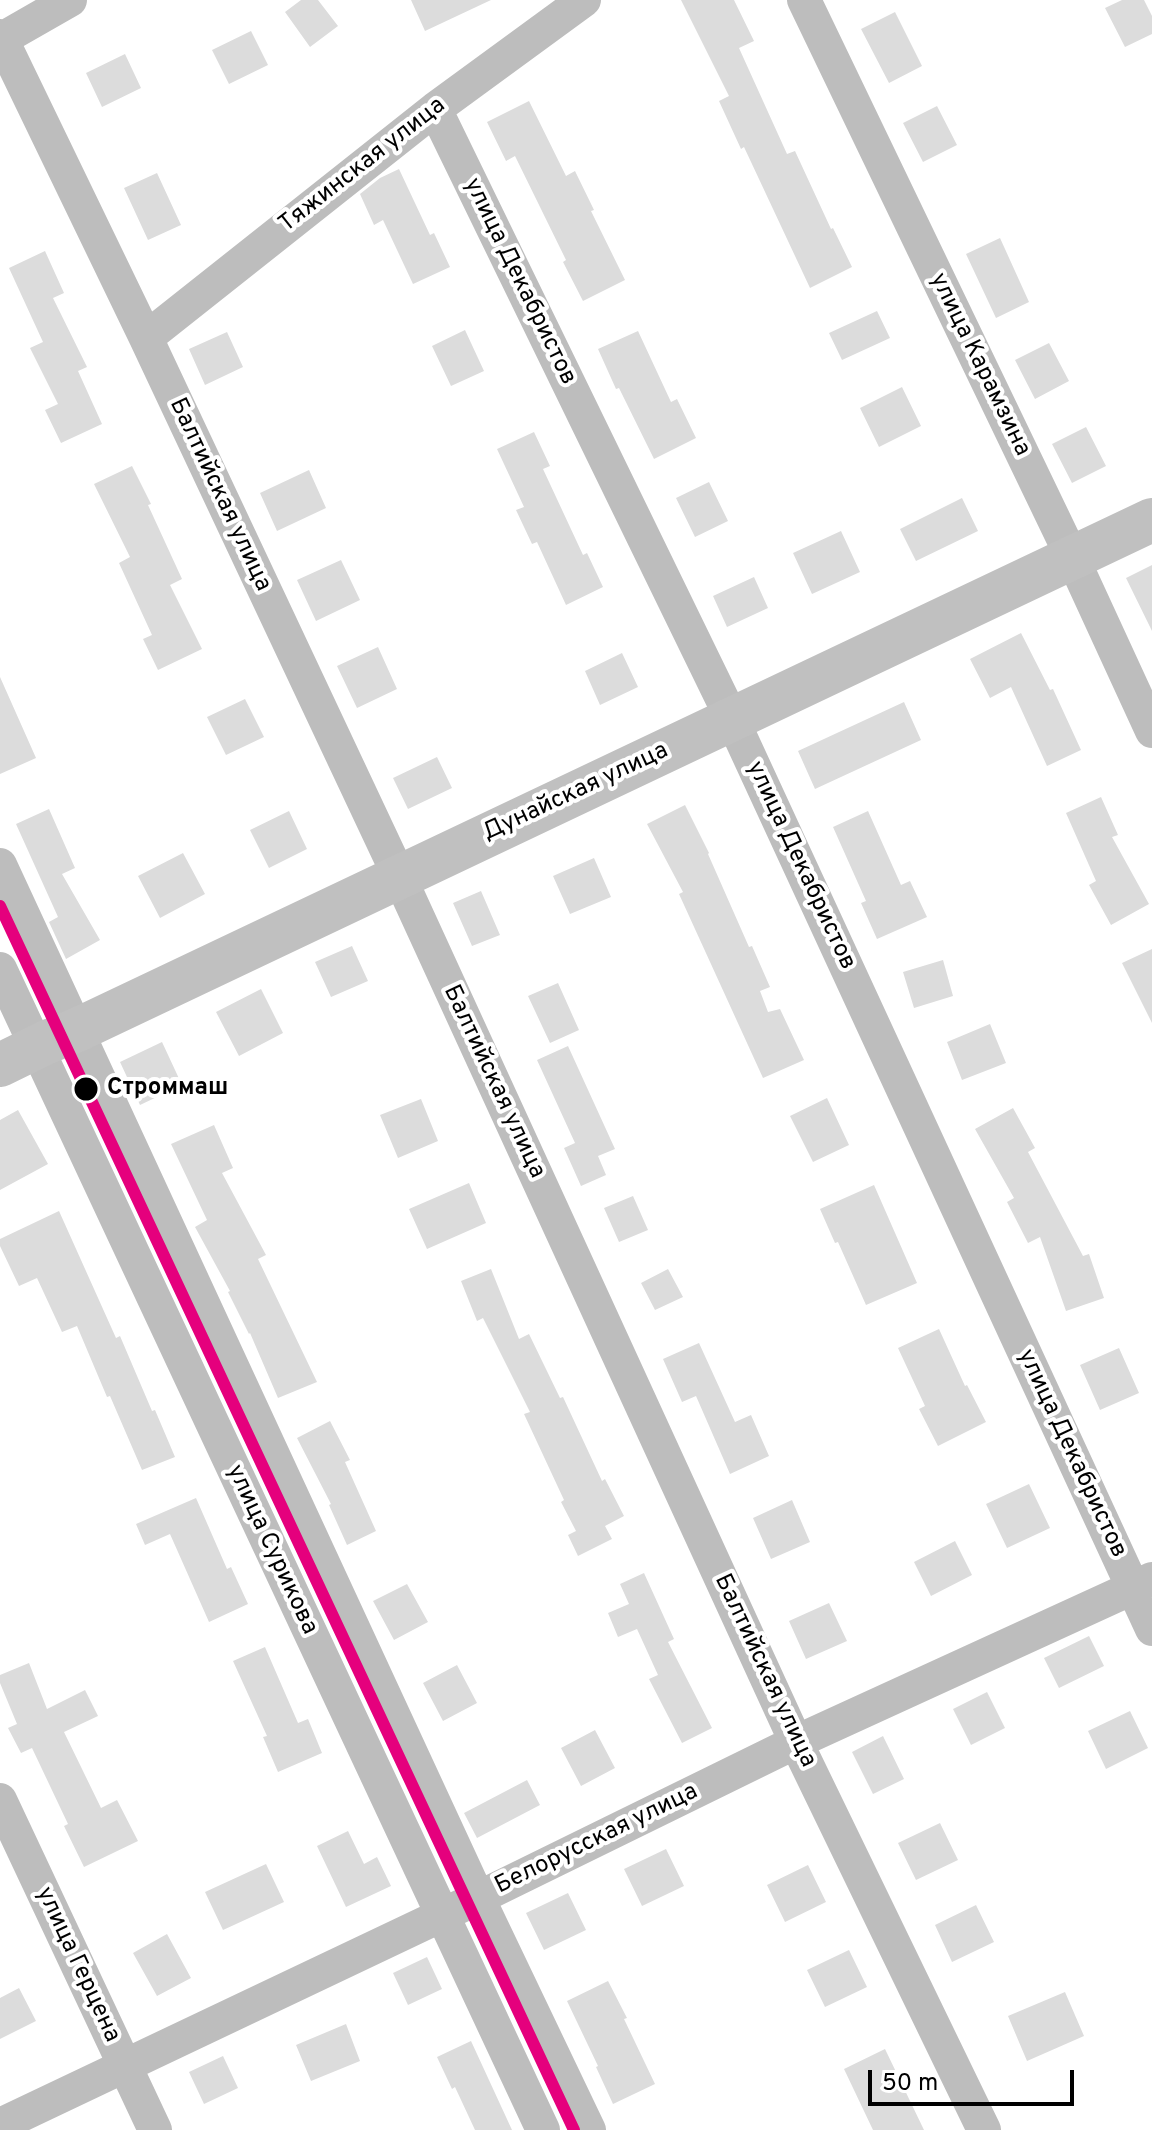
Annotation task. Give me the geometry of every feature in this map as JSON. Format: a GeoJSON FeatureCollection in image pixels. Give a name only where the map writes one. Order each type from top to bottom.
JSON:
{"type":"FeatureCollection","features":[{"type":"Feature","properties":{"kind":"street"},"geometry":{"type":"LineString","coordinates":[[1,38],[70,0]]}},
{"type":"Feature","properties":{"kind":"street","name":"Тяжинская улица"},"geometry":{"type":"LineString","coordinates":[[146,338],[435,109],[584,0]]}},
{"type":"Feature","properties":{"kind":"street","name":"улица Карамзина"},"geometry":{"type":"LineString","coordinates":[[804,0],[1072,557],[1152,731]]}},
{"type":"Feature","properties":{"kind":"street","name":"Балтийская улица"},"geometry":{"type":"LineString","coordinates":[[1,38],[399,876],[796,1742],[984,2130]]}},
{"type":"Feature","properties":{"kind":"street","name":"улица Декабристов"},"geometry":{"type":"LineString","coordinates":[[435,109],[732,719],[1142,1583],[1152,1629]]}},
{"type":"Feature","properties":{"kind":"street","name":"Дунайская улица"},"geometry":{"type":"LineString","coordinates":[[18,1056],[1152,520]]}},
{"type":"Feature","properties":{"kind":"street","name":"улица Сурикова"},"geometry":{"type":"LineString","coordinates":[[0,865],[478,1898],[589,2130]]}},
{"type":"Feature","properties":{"kind":"street","name":"улица Сурикова"},"geometry":{"type":"LineString","coordinates":[[0,969],[18,1056],[441,1914],[543,2130]]}},
{"type":"Feature","properties":{"kind":"street","name":"Белорусская улица"},"geometry":{"type":"LineString","coordinates":[[0,2125],[478,1898],[796,1742],[1142,1583]]}},
{"type":"Feature","properties":{"kind":"street","name":"улица Герцена"},"geometry":{"type":"LineString","coordinates":[[0,1800],[155,2130]]}},
{"type":"Feature","properties":{"kind":"building"},"geometry":{"type":"Polygon","coordinates":[[[301,0],[318,0],[338,26],[310,47],[285,12],[301,0]]]}},
{"type":"Feature","properties":{"kind":"building"},"geometry":{"type":"Polygon","coordinates":[[[411,0],[491,0],[425,31],[411,0]]]}},
{"type":"Feature","properties":{"kind":"building"},"geometry":{"type":"Polygon","coordinates":[[[681,0],[734,0],[754,41],[739,48],[787,154],[795,151],[852,267],[810,288],[719,101],[729,96],[681,0]]]}},
{"type":"Feature","properties":{"kind":"building"},"geometry":{"type":"Polygon","coordinates":[[[1122,0],[1144,0],[1152,16],[1152,34],[1125,47],[1105,8],[1122,0]]]}},
{"type":"Feature","properties":{"kind":"building"},"geometry":{"type":"Polygon","coordinates":[[[895,12],[922,66],[889,83],[861,29],[895,12]]]}},
{"type":"Feature","properties":{"kind":"building"},"geometry":{"type":"Polygon","coordinates":[[[251,31],[268,65],[229,84],[212,50],[251,31]]]}},
{"type":"Feature","properties":{"kind":"building"},"geometry":{"type":"Polygon","coordinates":[[[125,54],[141,88],[102,107],[86,73],[125,54]]]}},
{"type":"Feature","properties":{"kind":"building"},"geometry":{"type":"Polygon","coordinates":[[[529,101],[566,176],[575,171],[625,280],[583,301],[515,156],[506,161],[487,122],[529,101]]]}},
{"type":"Feature","properties":{"kind":"building"},"geometry":{"type":"Polygon","coordinates":[[[937,106],[957,145],[923,162],[903,123],[937,106]]]}},
{"type":"Feature","properties":{"kind":"building"},"geometry":{"type":"Polygon","coordinates":[[[399,169],[430,235],[434,233],[450,267],[413,284],[383,220],[374,225],[360,194],[380,178],[399,169]]]}},
{"type":"Feature","properties":{"kind":"building"},"geometry":{"type":"Polygon","coordinates":[[[157,173],[181,225],[148,240],[124,188],[157,173]]]}},
{"type":"Feature","properties":{"kind":"building"},"geometry":{"type":"Polygon","coordinates":[[[1000,238],[1029,302],[996,318],[966,254],[1000,238]]]}},
{"type":"Feature","properties":{"kind":"building"},"geometry":{"type":"Polygon","coordinates":[[[45,251],[64,293],[53,298],[87,367],[78,371],[102,424],[61,443],[45,410],[58,404],[30,348],[43,342],[9,268],[45,251]]]}},
{"type":"Feature","properties":{"kind":"building"},"geometry":{"type":"Polygon","coordinates":[[[877,311],[890,338],[842,360],[829,333],[877,311]]]}},
{"type":"Feature","properties":{"kind":"building"},"geometry":{"type":"Polygon","coordinates":[[[465,330],[484,371],[451,386],[432,346],[465,330]]]}},
{"type":"Feature","properties":{"kind":"building"},"geometry":{"type":"Polygon","coordinates":[[[638,331],[671,402],[677,399],[696,438],[654,459],[598,349],[638,331]]]}},
{"type":"Feature","properties":{"kind":"building"},"geometry":{"type":"Polygon","coordinates":[[[227,332],[243,367],[205,385],[189,349],[227,332]]]}},
{"type":"Feature","properties":{"kind":"building"},"geometry":{"type":"Polygon","coordinates":[[[1049,343],[1069,381],[1035,399],[1015,360],[1049,343]]]}},
{"type":"Feature","properties":{"kind":"building"},"geometry":{"type":"Polygon","coordinates":[[[902,387],[921,426],[879,447],[860,408],[902,387]]]}},
{"type":"Feature","properties":{"kind":"building"},"geometry":{"type":"Polygon","coordinates":[[[1086,427],[1106,466],[1072,483],[1052,444],[1086,427]]]}},
{"type":"Feature","properties":{"kind":"building"},"geometry":{"type":"Polygon","coordinates":[[[534,432],[550,466],[543,469],[583,555],[587,553],[603,587],[566,605],[537,542],[532,544],[516,510],[524,507],[497,449],[534,432]]]}},
{"type":"Feature","properties":{"kind":"building"},"geometry":{"type":"Polygon","coordinates":[[[132,466],[182,579],[170,585],[202,649],[158,670],[143,639],[152,635],[119,563],[130,557],[94,484],[132,466]]]}},
{"type":"Feature","properties":{"kind":"building"},"geometry":{"type":"Polygon","coordinates":[[[309,470],[326,508],[277,531],[260,493],[309,470]]]}},
{"type":"Feature","properties":{"kind":"building"},"geometry":{"type":"Polygon","coordinates":[[[709,482],[728,521],[695,537],[676,498],[709,482]]]}},
{"type":"Feature","properties":{"kind":"building"},"geometry":{"type":"Polygon","coordinates":[[[962,498],[978,531],[916,561],[900,529],[962,498]]]}},
{"type":"Feature","properties":{"kind":"building"},"geometry":{"type":"Polygon","coordinates":[[[841,531],[860,572],[812,594],[793,553],[841,531]]]}},
{"type":"Feature","properties":{"kind":"building"},"geometry":{"type":"Polygon","coordinates":[[[341,560],[360,600],[316,621],[297,580],[341,560]]]}},
{"type":"Feature","properties":{"kind":"building"},"geometry":{"type":"Polygon","coordinates":[[[1152,565],[1152,631],[1126,578],[1152,565]]]}},
{"type":"Feature","properties":{"kind":"building"},"geometry":{"type":"Polygon","coordinates":[[[754,577],[768,608],[727,627],[713,596],[754,577]]]}},
{"type":"Feature","properties":{"kind":"building"},"geometry":{"type":"Polygon","coordinates":[[[1021,633],[1050,690],[1053,689],[1081,750],[1047,766],[1011,687],[990,698],[970,659],[1021,633]]]}},
{"type":"Feature","properties":{"kind":"building"},"geometry":{"type":"Polygon","coordinates":[[[378,647],[397,689],[357,708],[337,666],[378,647]]]}},
{"type":"Feature","properties":{"kind":"building"},"geometry":{"type":"Polygon","coordinates":[[[622,653],[638,687],[600,705],[585,671],[622,653]]]}},
{"type":"Feature","properties":{"kind":"building"},"geometry":{"type":"Polygon","coordinates":[[[0,677],[36,758],[0,774],[0,677]]]}},
{"type":"Feature","properties":{"kind":"building"},"geometry":{"type":"Polygon","coordinates":[[[245,699],[264,737],[226,755],[207,717],[245,699]]]}},
{"type":"Feature","properties":{"kind":"building"},"geometry":{"type":"Polygon","coordinates":[[[904,702],[921,740],[815,789],[798,751],[904,702]]]}},
{"type":"Feature","properties":{"kind":"building"},"geometry":{"type":"Polygon","coordinates":[[[437,757],[452,788],[408,809],[393,778],[437,757]]]}},
{"type":"Feature","properties":{"kind":"building"},"geometry":{"type":"Polygon","coordinates":[[[1101,797],[1118,835],[1112,837],[1149,904],[1111,925],[1089,885],[1096,881],[1066,813],[1101,797]]]}},
{"type":"Feature","properties":{"kind":"building"},"geometry":{"type":"Polygon","coordinates":[[[685,805],[770,987],[760,991],[768,1012],[780,1009],[804,1060],[763,1078],[679,894],[683,892],[647,824],[685,805]]]}},
{"type":"Feature","properties":{"kind":"building"},"geometry":{"type":"Polygon","coordinates":[[[49,809],[75,868],[62,874],[100,940],[66,959],[49,922],[58,917],[16,824],[49,809]]]}},
{"type":"Feature","properties":{"kind":"building"},"geometry":{"type":"Polygon","coordinates":[[[289,811],[307,849],[269,868],[250,830],[289,811]]]}},
{"type":"Feature","properties":{"kind":"building"},"geometry":{"type":"Polygon","coordinates":[[[868,811],[901,885],[910,881],[927,917],[877,939],[861,903],[866,901],[833,827],[868,811]]]}},
{"type":"Feature","properties":{"kind":"building"},"geometry":{"type":"Polygon","coordinates":[[[183,853],[205,894],[160,918],[138,876],[183,853]]]}},
{"type":"Feature","properties":{"kind":"building"},"geometry":{"type":"Polygon","coordinates":[[[594,858],[611,897],[570,914],[553,876],[594,858]]]}},
{"type":"Feature","properties":{"kind":"building"},"geometry":{"type":"Polygon","coordinates":[[[481,891],[500,935],[472,946],[453,903],[481,891]]]}},
{"type":"Feature","properties":{"kind":"building"},"geometry":{"type":"Polygon","coordinates":[[[352,946],[368,981],[331,997],[315,962],[352,946]]]}},
{"type":"Feature","properties":{"kind":"building"},"geometry":{"type":"Polygon","coordinates":[[[1152,949],[1152,1023],[1122,963],[1152,949]]]}},
{"type":"Feature","properties":{"kind":"building"},"geometry":{"type":"Polygon","coordinates":[[[943,960],[953,996],[914,1008],[903,972],[943,960]]]}},
{"type":"Feature","properties":{"kind":"building"},"geometry":{"type":"Polygon","coordinates":[[[558,983],[579,1030],[550,1043],[528,996],[558,983]]]}},
{"type":"Feature","properties":{"kind":"building"},"geometry":{"type":"Polygon","coordinates":[[[261,989],[283,1033],[239,1056],[216,1012],[261,989]]]}},
{"type":"Feature","properties":{"kind":"building"},"geometry":{"type":"Polygon","coordinates":[[[990,1024],[1006,1063],[962,1080],[947,1042],[990,1024]]]}},
{"type":"Feature","properties":{"kind":"building"},"geometry":{"type":"Polygon","coordinates":[[[162,1042],[182,1085],[140,1105],[120,1062],[162,1042]]]}},
{"type":"Feature","properties":{"kind":"building"},"geometry":{"type":"Polygon","coordinates":[[[568,1046],[615,1149],[598,1156],[606,1175],[581,1186],[564,1148],[575,1143],[537,1060],[568,1046]]]}},
{"type":"Feature","properties":{"kind":"building"},"geometry":{"type":"Polygon","coordinates":[[[827,1098],[849,1145],[813,1162],[790,1116],[827,1098]]]}},
{"type":"Feature","properties":{"kind":"building"},"geometry":{"type":"Polygon","coordinates":[[[421,1099],[438,1141],[398,1158],[380,1115],[421,1099]]]}},
{"type":"Feature","properties":{"kind":"building"},"geometry":{"type":"Polygon","coordinates":[[[1013,1108],[1035,1148],[1028,1152],[1083,1256],[1089,1254],[1104,1298],[1066,1311],[1040,1237],[1028,1243],[1007,1202],[1014,1198],[975,1129],[1013,1108]]]}},
{"type":"Feature","properties":{"kind":"building"},"geometry":{"type":"Polygon","coordinates":[[[18,1110],[48,1164],[0,1190],[0,1120],[18,1110]]]}},
{"type":"Feature","properties":{"kind":"building"},"geometry":{"type":"Polygon","coordinates":[[[214,1125],[233,1168],[222,1173],[266,1255],[258,1259],[317,1382],[278,1398],[230,1291],[195,1227],[207,1220],[171,1144],[214,1125]]]}},
{"type":"Feature","properties":{"kind":"building"},"geometry":{"type":"Polygon","coordinates":[[[469,1183],[486,1223],[427,1249],[409,1209],[469,1183]]]}},
{"type":"Feature","properties":{"kind":"building"},"geometry":{"type":"Polygon","coordinates":[[[874,1185],[917,1283],[866,1305],[820,1209],[874,1185]]]}},
{"type":"Feature","properties":{"kind":"building"},"geometry":{"type":"Polygon","coordinates":[[[633,1196],[648,1230],[619,1242],[604,1208],[633,1196]]]}},
{"type":"Feature","properties":{"kind":"building"},"geometry":{"type":"Polygon","coordinates":[[[59,1211],[116,1338],[120,1336],[175,1457],[142,1470],[77,1326],[62,1332],[37,1278],[19,1286],[0,1246],[0,1239],[59,1211]]]}},
{"type":"Feature","properties":{"kind":"building"},"geometry":{"type":"Polygon","coordinates":[[[491,1269],[519,1339],[529,1334],[560,1398],[563,1397],[602,1481],[605,1479],[624,1516],[605,1526],[612,1539],[578,1556],[568,1535],[576,1531],[524,1414],[530,1412],[483,1318],[477,1321],[461,1281],[491,1269]]]}},
{"type":"Feature","properties":{"kind":"building"},"geometry":{"type":"Polygon","coordinates":[[[668,1269],[683,1297],[655,1310],[641,1283],[668,1269]]]}},
{"type":"Feature","properties":{"kind":"building"},"geometry":{"type":"Polygon","coordinates":[[[939,1329],[965,1386],[986,1422],[938,1446],[919,1409],[925,1406],[898,1348],[939,1329]]]}},
{"type":"Feature","properties":{"kind":"building"},"geometry":{"type":"Polygon","coordinates":[[[699,1343],[735,1422],[751,1415],[769,1456],[730,1474],[696,1396],[682,1402],[663,1359],[699,1343]]]}},
{"type":"Feature","properties":{"kind":"building"},"geometry":{"type":"Polygon","coordinates":[[[1119,1348],[1139,1393],[1100,1410],[1080,1365],[1119,1348]]]}},
{"type":"Feature","properties":{"kind":"building"},"geometry":{"type":"Polygon","coordinates":[[[330,1421],[350,1460],[345,1462],[376,1531],[347,1545],[331,1504],[297,1438],[330,1421]]]}},
{"type":"Feature","properties":{"kind":"building"},"geometry":{"type":"Polygon","coordinates":[[[1029,1484],[1050,1528],[1007,1548],[986,1504],[1029,1484]]]}},
{"type":"Feature","properties":{"kind":"building"},"geometry":{"type":"Polygon","coordinates":[[[196,1498],[227,1569],[231,1567],[248,1604],[209,1622],[170,1534],[145,1545],[136,1524],[196,1498]]]}},
{"type":"Feature","properties":{"kind":"building"},"geometry":{"type":"Polygon","coordinates":[[[792,1500],[810,1542],[771,1559],[753,1518],[792,1500]]]}},
{"type":"Feature","properties":{"kind":"building"},"geometry":{"type":"Polygon","coordinates":[[[955,1541],[972,1575],[931,1596],[914,1562],[955,1541]]]}},
{"type":"Feature","properties":{"kind":"building"},"geometry":{"type":"Polygon","coordinates":[[[644,1573],[674,1639],[668,1642],[712,1728],[682,1743],[649,1679],[658,1675],[637,1629],[618,1637],[608,1613],[629,1604],[620,1584],[644,1573]]]}},
{"type":"Feature","properties":{"kind":"building"},"geometry":{"type":"Polygon","coordinates":[[[407,1584],[428,1622],[394,1640],[373,1601],[407,1584]]]}},
{"type":"Feature","properties":{"kind":"building"},"geometry":{"type":"Polygon","coordinates":[[[829,1603],[847,1641],[806,1659],[789,1621],[829,1603]]]}},
{"type":"Feature","properties":{"kind":"building"},"geometry":{"type":"Polygon","coordinates":[[[1089,1636],[1104,1666],[1059,1688],[1044,1658],[1089,1636]]]}},
{"type":"Feature","properties":{"kind":"building"},"geometry":{"type":"Polygon","coordinates":[[[265,1647],[298,1723],[308,1719],[322,1753],[278,1772],[263,1737],[267,1736],[233,1661],[265,1647]]]}},
{"type":"Feature","properties":{"kind":"building"},"geometry":{"type":"Polygon","coordinates":[[[29,1663],[47,1709],[85,1690],[98,1716],[64,1732],[101,1808],[117,1800],[138,1841],[84,1867],[64,1826],[68,1824],[32,1748],[21,1753],[8,1728],[17,1724],[0,1683],[0,1675],[29,1663]]]}},
{"type":"Feature","properties":{"kind":"building"},"geometry":{"type":"Polygon","coordinates":[[[457,1665],[477,1703],[443,1721],[423,1683],[457,1665]]]}},
{"type":"Feature","properties":{"kind":"building"},"geometry":{"type":"Polygon","coordinates":[[[987,1692],[1005,1728],[971,1745],[953,1709],[987,1692]]]}},
{"type":"Feature","properties":{"kind":"building"},"geometry":{"type":"Polygon","coordinates":[[[1130,1711],[1148,1748],[1106,1769],[1088,1731],[1130,1711]]]}},
{"type":"Feature","properties":{"kind":"building"},"geometry":{"type":"Polygon","coordinates":[[[595,1730],[615,1768],[581,1786],[561,1748],[595,1730]]]}},
{"type":"Feature","properties":{"kind":"building"},"geometry":{"type":"Polygon","coordinates":[[[883,1736],[904,1779],[873,1794],[852,1752],[883,1736]]]}},
{"type":"Feature","properties":{"kind":"building"},"geometry":{"type":"Polygon","coordinates":[[[527,1780],[540,1805],[477,1838],[464,1813],[527,1780]]]}},
{"type":"Feature","properties":{"kind":"building"},"geometry":{"type":"Polygon","coordinates":[[[940,1823],[958,1860],[916,1880],[898,1843],[940,1823]]]}},
{"type":"Feature","properties":{"kind":"building"},"geometry":{"type":"Polygon","coordinates":[[[348,1831],[364,1864],[377,1857],[391,1886],[346,1907],[317,1846],[348,1831]]]}},
{"type":"Feature","properties":{"kind":"building"},"geometry":{"type":"Polygon","coordinates":[[[666,1849],[684,1886],[642,1906],[624,1869],[666,1849]]]}},
{"type":"Feature","properties":{"kind":"building"},"geometry":{"type":"Polygon","coordinates":[[[266,1864],[284,1902],[223,1930],[205,1892],[266,1864]]]}},
{"type":"Feature","properties":{"kind":"building"},"geometry":{"type":"Polygon","coordinates":[[[808,1865],[826,1902],[785,1922],[767,1885],[808,1865]]]}},
{"type":"Feature","properties":{"kind":"building"},"geometry":{"type":"Polygon","coordinates":[[[568,1893],[586,1930],[544,1950],[526,1913],[568,1893]]]}},
{"type":"Feature","properties":{"kind":"building"},"geometry":{"type":"Polygon","coordinates":[[[976,1905],[994,1942],[952,1962],[935,1925],[976,1905]]]}},
{"type":"Feature","properties":{"kind":"building"},"geometry":{"type":"Polygon","coordinates":[[[167,1934],[191,1978],[157,1996],[133,1953],[167,1934]]]}},
{"type":"Feature","properties":{"kind":"building"},"geometry":{"type":"Polygon","coordinates":[[[849,1950],[867,1987],[825,2007],[807,1970],[849,1950]]]}},
{"type":"Feature","properties":{"kind":"building"},"geometry":{"type":"Polygon","coordinates":[[[427,1957],[442,1989],[408,2005],[393,1973],[427,1957]]]}},
{"type":"Feature","properties":{"kind":"building"},"geometry":{"type":"Polygon","coordinates":[[[608,1981],[655,2084],[613,2104],[567,2001],[608,1981]]]}},
{"type":"Feature","properties":{"kind":"building"},"geometry":{"type":"Polygon","coordinates":[[[19,1988],[36,2021],[0,2039],[0,1998],[19,1988]]]}},
{"type":"Feature","properties":{"kind":"building"},"geometry":{"type":"Polygon","coordinates":[[[1065,1992],[1084,2036],[1027,2061],[1008,2016],[1065,1992]]]}},
{"type":"Feature","properties":{"kind":"building"},"geometry":{"type":"Polygon","coordinates":[[[346,2024],[360,2061],[311,2081],[296,2045],[346,2024]]]}},
{"type":"Feature","properties":{"kind":"building"},"geometry":{"type":"Polygon","coordinates":[[[471,2041],[512,2130],[475,2130],[437,2057],[471,2041]]]}},
{"type":"Feature","properties":{"kind":"building"},"geometry":{"type":"Polygon","coordinates":[[[885,2049],[924,2130],[873,2130],[844,2069],[885,2049]]]}},
{"type":"Feature","properties":{"kind":"building"},"geometry":{"type":"Polygon","coordinates":[[[223,2056],[238,2088],[204,2104],[189,2072],[223,2056]]]}},
{"type":"Feature","properties":{"kind":"transit line"},"geometry":{"type":"LineString","coordinates":[[0,906],[574,2130]]}},
{"type":"Feature","properties":{"kind":"place","name":"Строммаш"},"geometry":{"type":"Point","coordinates":[86,1089]}}]}
